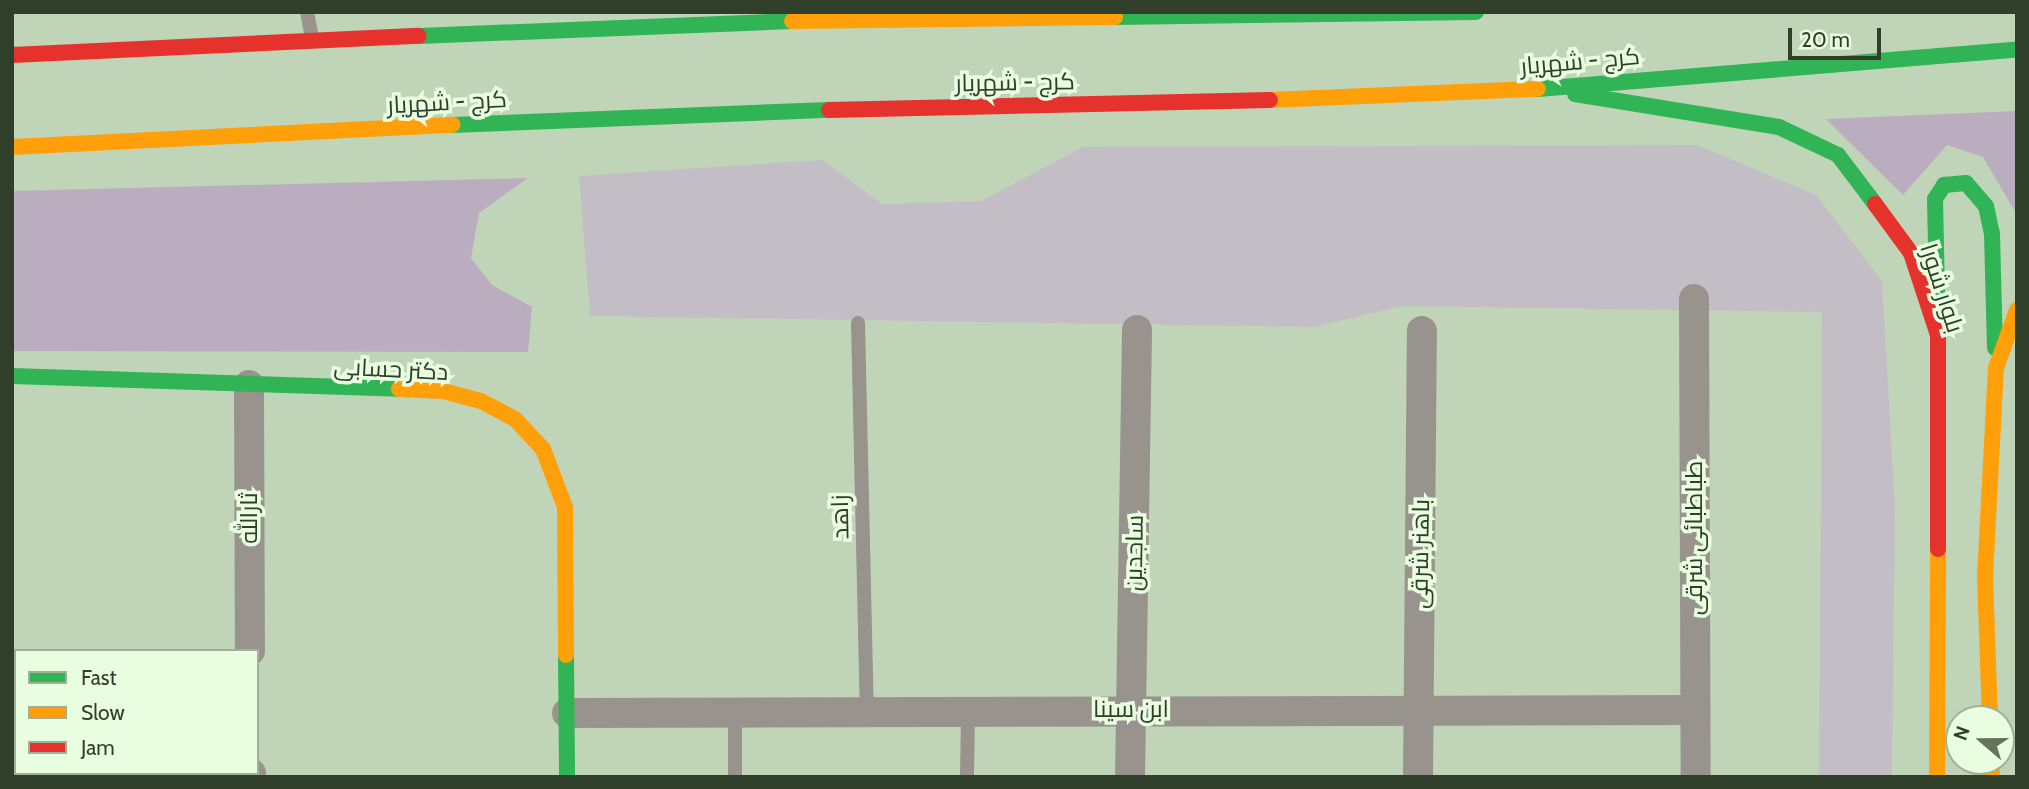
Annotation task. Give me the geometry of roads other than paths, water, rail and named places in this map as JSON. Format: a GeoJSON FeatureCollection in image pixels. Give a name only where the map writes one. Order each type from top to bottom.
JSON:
{"type":"FeatureCollection","features":[{"type":"Feature","properties":{"kind":"main road"},"geometry":{"type":"LineString","coordinates":[[12,55],[312,38],[872,16],[1476,12]]}},
{"type":"Feature","properties":{"kind":"main road","name":"کرج - شهریار"},"geometry":{"type":"LineString","coordinates":[[12,147],[723,112],[1446,96],[1528,87],[2017,50]]}},
{"type":"Feature","properties":{"kind":"main road","name":"بلوار شورا"},"geometry":{"type":"LineString","coordinates":[[1528,87],[1730,115],[1779,127],[1838,156],[1911,253],[1938,335],[1937,777]]}},
{"type":"Feature","properties":{"kind":"main road"},"geometry":{"type":"LineString","coordinates":[[1938,335],[1936,199],[1944,185],[1966,183],[1986,206],[1992,234],[1996,368],[1985,577],[1990,705]]}},
{"type":"Feature","properties":{"kind":"main road"},"geometry":{"type":"LineString","coordinates":[[1996,368],[2017,310]]}},
{"type":"Feature","properties":{"kind":"main road","name":"دکتر حسابی"},"geometry":{"type":"LineString","coordinates":[[12,376],[443,391],[481,401],[515,419],[543,449],[565,507],[567,777]]}},
{"type":"Feature","properties":{"kind":"street","name":"طباطبائی شرقی"},"geometry":{"type":"LineString","coordinates":[[1694,299],[1696,777]]}},
{"type":"Feature","properties":{"kind":"street","name":"ساجدین"},"geometry":{"type":"LineString","coordinates":[[1130,777],[1137,330]]}},
{"type":"Feature","properties":{"kind":"street","name":"باهنر شرقی"},"geometry":{"type":"LineString","coordinates":[[1418,777],[1422,331]]}},
{"type":"Feature","properties":{"kind":"street","name":"ثارالله"},"geometry":{"type":"LineString","coordinates":[[248,385],[250,649]]}},
{"type":"Feature","properties":{"kind":"street","name":"ابن سینا"},"geometry":{"type":"LineString","coordinates":[[567,713],[867,709],[1695,710]]}},
{"type":"Feature","properties":{"kind":"lane"},"geometry":{"type":"LineString","coordinates":[[307,12],[312,38]]}},
{"type":"Feature","properties":{"kind":"lane","name":"زاهد"},"geometry":{"type":"LineString","coordinates":[[858,323],[867,709]]}},
{"type":"Feature","properties":{"kind":"lane"},"geometry":{"type":"LineString","coordinates":[[967,777],[968,710]]}},
{"type":"Feature","properties":{"kind":"lane"},"geometry":{"type":"LineString","coordinates":[[735,711],[735,777]]}}]}
